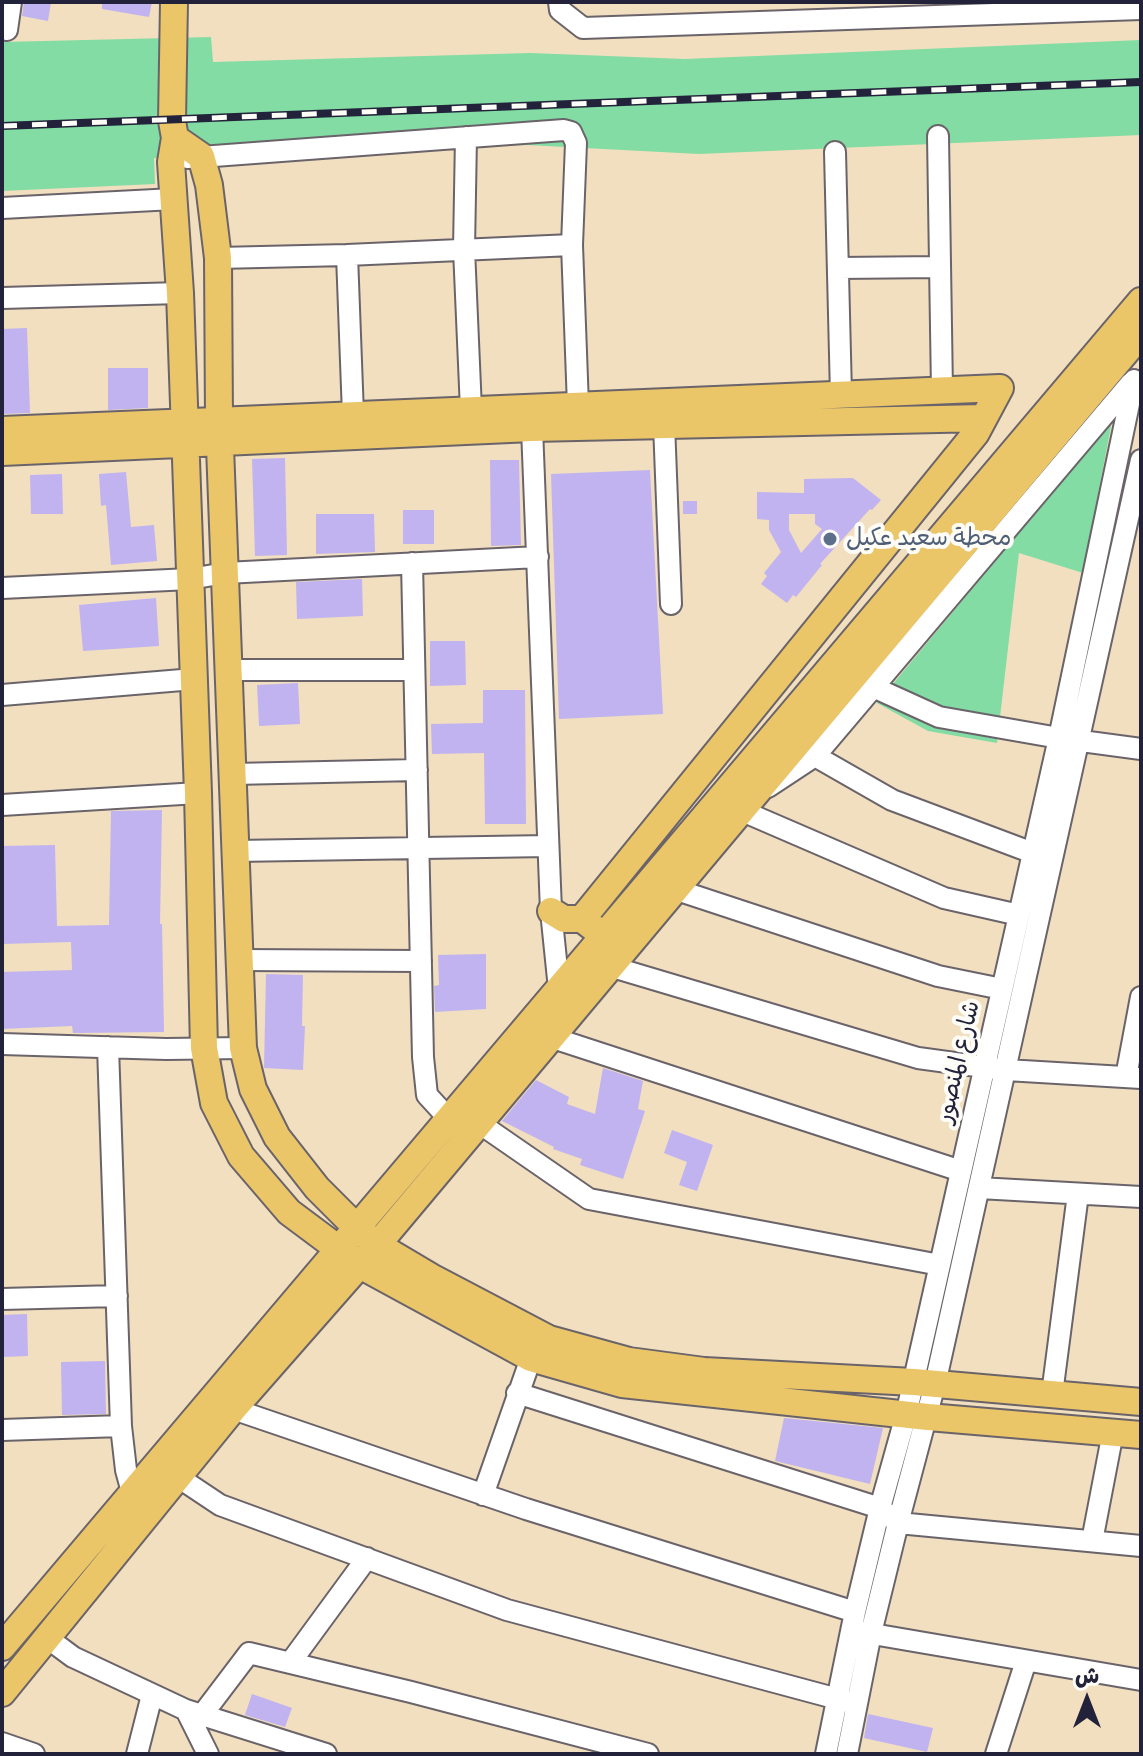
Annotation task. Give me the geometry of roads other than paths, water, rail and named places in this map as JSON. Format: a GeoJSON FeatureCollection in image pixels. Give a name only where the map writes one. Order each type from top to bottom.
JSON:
{"type":"FeatureCollection","features":[{"type":"Feature","properties":{"kind":"main road"},"geometry":{"type":"LineString","coordinates":[[174,2],[174,199],[194,679],[204,1048],[214,1103],[241,1156],[289,1212],[337,1249],[360,1265],[531,1358],[622,1384],[917,1416],[1141,1435]]}},
{"type":"Feature","properties":{"kind":"main road"},"geometry":{"type":"LineString","coordinates":[[173,150],[201,156],[209,185],[218,258],[219,431],[243,1048],[253,1089],[277,1137],[317,1188],[377,1245],[549,1339],[629,1361],[704,1371],[925,1383],[1141,1402]]}},
{"type":"Feature","properties":{"kind":"main road"},"geometry":{"type":"LineString","coordinates":[[2,1693],[233,1409],[377,1245],[744,806],[778,747],[1141,301]]}},
{"type":"Feature","properties":{"kind":"main road"},"geometry":{"type":"LineString","coordinates":[[41,1645],[6,1636],[604,936],[778,747],[1141,334]]}},
{"type":"Feature","properties":{"kind":"main road"},"geometry":{"type":"LineString","coordinates":[[219,431],[353,415],[1000,388],[976,433],[582,919]]}},
{"type":"Feature","properties":{"kind":"main road"},"geometry":{"type":"LineString","coordinates":[[2,430],[185,432],[532,428],[984,418]]}},
{"type":"Feature","properties":{"kind":"main road"},"geometry":{"type":"LineString","coordinates":[[2,452],[185,432]]}},
{"type":"Feature","properties":{"kind":"main road"},"geometry":{"type":"LineString","coordinates":[[551,911],[564,919],[582,919],[604,936]]}},
{"type":"Feature","properties":{"kind":"street"},"geometry":{"type":"LineString","coordinates":[[7,30],[11,2]]}},
{"type":"Feature","properties":{"kind":"street"},"geometry":{"type":"LineString","coordinates":[[559,2],[560,10],[583,28],[1141,9]]}},
{"type":"Feature","properties":{"kind":"street"},"geometry":{"type":"LineString","coordinates":[[201,156],[564,130],[571,132],[576,143],[572,245],[578,406]]}},
{"type":"Feature","properties":{"kind":"street"},"geometry":{"type":"LineString","coordinates":[[938,136],[942,391]]}},
{"type":"Feature","properties":{"kind":"street"},"geometry":{"type":"LineString","coordinates":[[466,137],[464,249],[471,410]]}},
{"type":"Feature","properties":{"kind":"street"},"geometry":{"type":"LineString","coordinates":[[835,152],[841,395]]}},
{"type":"Feature","properties":{"kind":"street"},"geometry":{"type":"LineString","coordinates":[[2,208],[174,199]]}},
{"type":"Feature","properties":{"kind":"street"},"geometry":{"type":"LineString","coordinates":[[218,258],[572,245]]}},
{"type":"Feature","properties":{"kind":"street"},"geometry":{"type":"LineString","coordinates":[[347,255],[353,415]]}},
{"type":"Feature","properties":{"kind":"street"},"geometry":{"type":"LineString","coordinates":[[838,268],[940,267]]}},
{"type":"Feature","properties":{"kind":"street"},"geometry":{"type":"LineString","coordinates":[[2,298],[180,293]]}},
{"type":"Feature","properties":{"kind":"street"},"geometry":{"type":"LineString","coordinates":[[744,806],[815,756],[1137,376]]}},
{"type":"Feature","properties":{"kind":"street","name":"شارع المنصور"},"geometry":{"type":"LineString","coordinates":[[925,1383],[940,1265],[1137,376]]}},
{"type":"Feature","properties":{"kind":"street"},"geometry":{"type":"LineString","coordinates":[[664,424],[671,604]]}},
{"type":"Feature","properties":{"kind":"street"},"geometry":{"type":"LineString","coordinates":[[532,428],[551,911],[559,989]]}},
{"type":"Feature","properties":{"kind":"street","name":"شارع المنصور"},"geometry":{"type":"LineString","coordinates":[[859,1625],[898,1523],[917,1416],[979,1188],[1140,470]]}},
{"type":"Feature","properties":{"kind":"street"},"geometry":{"type":"LineString","coordinates":[[2,588],[538,557]]}},
{"type":"Feature","properties":{"kind":"street"},"geometry":{"type":"LineString","coordinates":[[412,563],[427,1095],[449,1119]]}},
{"type":"Feature","properties":{"kind":"street"},"geometry":{"type":"LineString","coordinates":[[228,670],[414,670]]}},
{"type":"Feature","properties":{"kind":"street"},"geometry":{"type":"LineString","coordinates":[[2,695],[194,679]]}},
{"type":"Feature","properties":{"kind":"street"},"geometry":{"type":"LineString","coordinates":[[873,687],[939,717],[1141,749]]}},
{"type":"Feature","properties":{"kind":"street"},"geometry":{"type":"LineString","coordinates":[[815,756],[892,800],[1033,853]]}},
{"type":"Feature","properties":{"kind":"street"},"geometry":{"type":"LineString","coordinates":[[233,774],[417,770]]}},
{"type":"Feature","properties":{"kind":"street"},"geometry":{"type":"LineString","coordinates":[[2,805],[198,793]]}},
{"type":"Feature","properties":{"kind":"street"},"geometry":{"type":"LineString","coordinates":[[744,806],[944,898],[1019,915]]}},
{"type":"Feature","properties":{"kind":"street"},"geometry":{"type":"LineString","coordinates":[[235,851],[548,846]]}},
{"type":"Feature","properties":{"kind":"street"},"geometry":{"type":"LineString","coordinates":[[674,889],[938,976],[1002,989]]}},
{"type":"Feature","properties":{"kind":"street"},"geometry":{"type":"LineString","coordinates":[[240,960],[421,961]]}},
{"type":"Feature","properties":{"kind":"street"},"geometry":{"type":"LineString","coordinates":[[609,966],[918,1058],[1006,1070],[1134,1077],[1141,997]]}},
{"type":"Feature","properties":{"kind":"street"},"geometry":{"type":"LineString","coordinates":[[550,1037],[961,1171]]}},
{"type":"Feature","properties":{"kind":"street"},"geometry":{"type":"LineString","coordinates":[[2,1044],[243,1048]]}},
{"type":"Feature","properties":{"kind":"street"},"geometry":{"type":"LineString","coordinates":[[108,1047],[121,1426],[132,1492]]}},
{"type":"Feature","properties":{"kind":"street"},"geometry":{"type":"LineString","coordinates":[[479,1123],[589,1199],[940,1265]]}},
{"type":"Feature","properties":{"kind":"street"},"geometry":{"type":"LineString","coordinates":[[979,1188],[1141,1197]]}},
{"type":"Feature","properties":{"kind":"street"},"geometry":{"type":"LineString","coordinates":[[1052,1394],[1078,1194]]}},
{"type":"Feature","properties":{"kind":"street"},"geometry":{"type":"LineString","coordinates":[[2,1299],[117,1296]]}},
{"type":"Feature","properties":{"kind":"street"},"geometry":{"type":"LineString","coordinates":[[483,1495],[531,1358]]}},
{"type":"Feature","properties":{"kind":"street"},"geometry":{"type":"LineString","coordinates":[[517,1393],[880,1508],[898,1523],[1141,1546]]}},
{"type":"Feature","properties":{"kind":"street"},"geometry":{"type":"LineString","coordinates":[[233,1409],[859,1625],[1026,1661],[1141,1680]]}},
{"type":"Feature","properties":{"kind":"street","name":"شارع المنصور"},"geometry":{"type":"LineString","coordinates":[[847,1754],[847,1702],[880,1508],[917,1416]]}},
{"type":"Feature","properties":{"kind":"street"},"geometry":{"type":"LineString","coordinates":[[2,1430],[121,1426]]}},
{"type":"Feature","properties":{"kind":"street"},"geometry":{"type":"LineString","coordinates":[[1092,1541],[1113,1432]]}},
{"type":"Feature","properties":{"kind":"street"},"geometry":{"type":"LineString","coordinates":[[178,1477],[220,1505],[507,1610],[847,1702]]}},
{"type":"Feature","properties":{"kind":"street"},"geometry":{"type":"LineString","coordinates":[[290,1663],[367,1558]]}},
{"type":"Feature","properties":{"kind":"street"},"geometry":{"type":"LineString","coordinates":[[41,1645],[194,1713],[326,1754]]}},
{"type":"Feature","properties":{"kind":"street"},"geometry":{"type":"LineString","coordinates":[[194,1713],[249,1653],[648,1754]]}},
{"type":"Feature","properties":{"kind":"street"},"geometry":{"type":"LineString","coordinates":[[996,1754],[1026,1661]]}},
{"type":"Feature","properties":{"kind":"street"},"geometry":{"type":"LineString","coordinates":[[137,1754],[152,1695]]}},
{"type":"Feature","properties":{"kind":"street","name":"شارع المنصور"},"geometry":{"type":"LineString","coordinates":[[826,1754],[847,1702]]}},
{"type":"Feature","properties":{"kind":"street"},"geometry":{"type":"LineString","coordinates":[[194,1713],[208,1754]]}},
{"type":"Feature","properties":{"kind":"street"},"geometry":{"type":"LineString","coordinates":[[2,1743],[34,1754]]}},
{"type":"Feature","properties":{"kind":"railway"},"geometry":{"type":"LineString","coordinates":[[2,126],[1141,82]]}},
{"type":"Feature","properties":{"kind":"place","name":"محطة سعيد عكيل"},"geometry":{"type":"Point","coordinates":[830,539]}}]}
